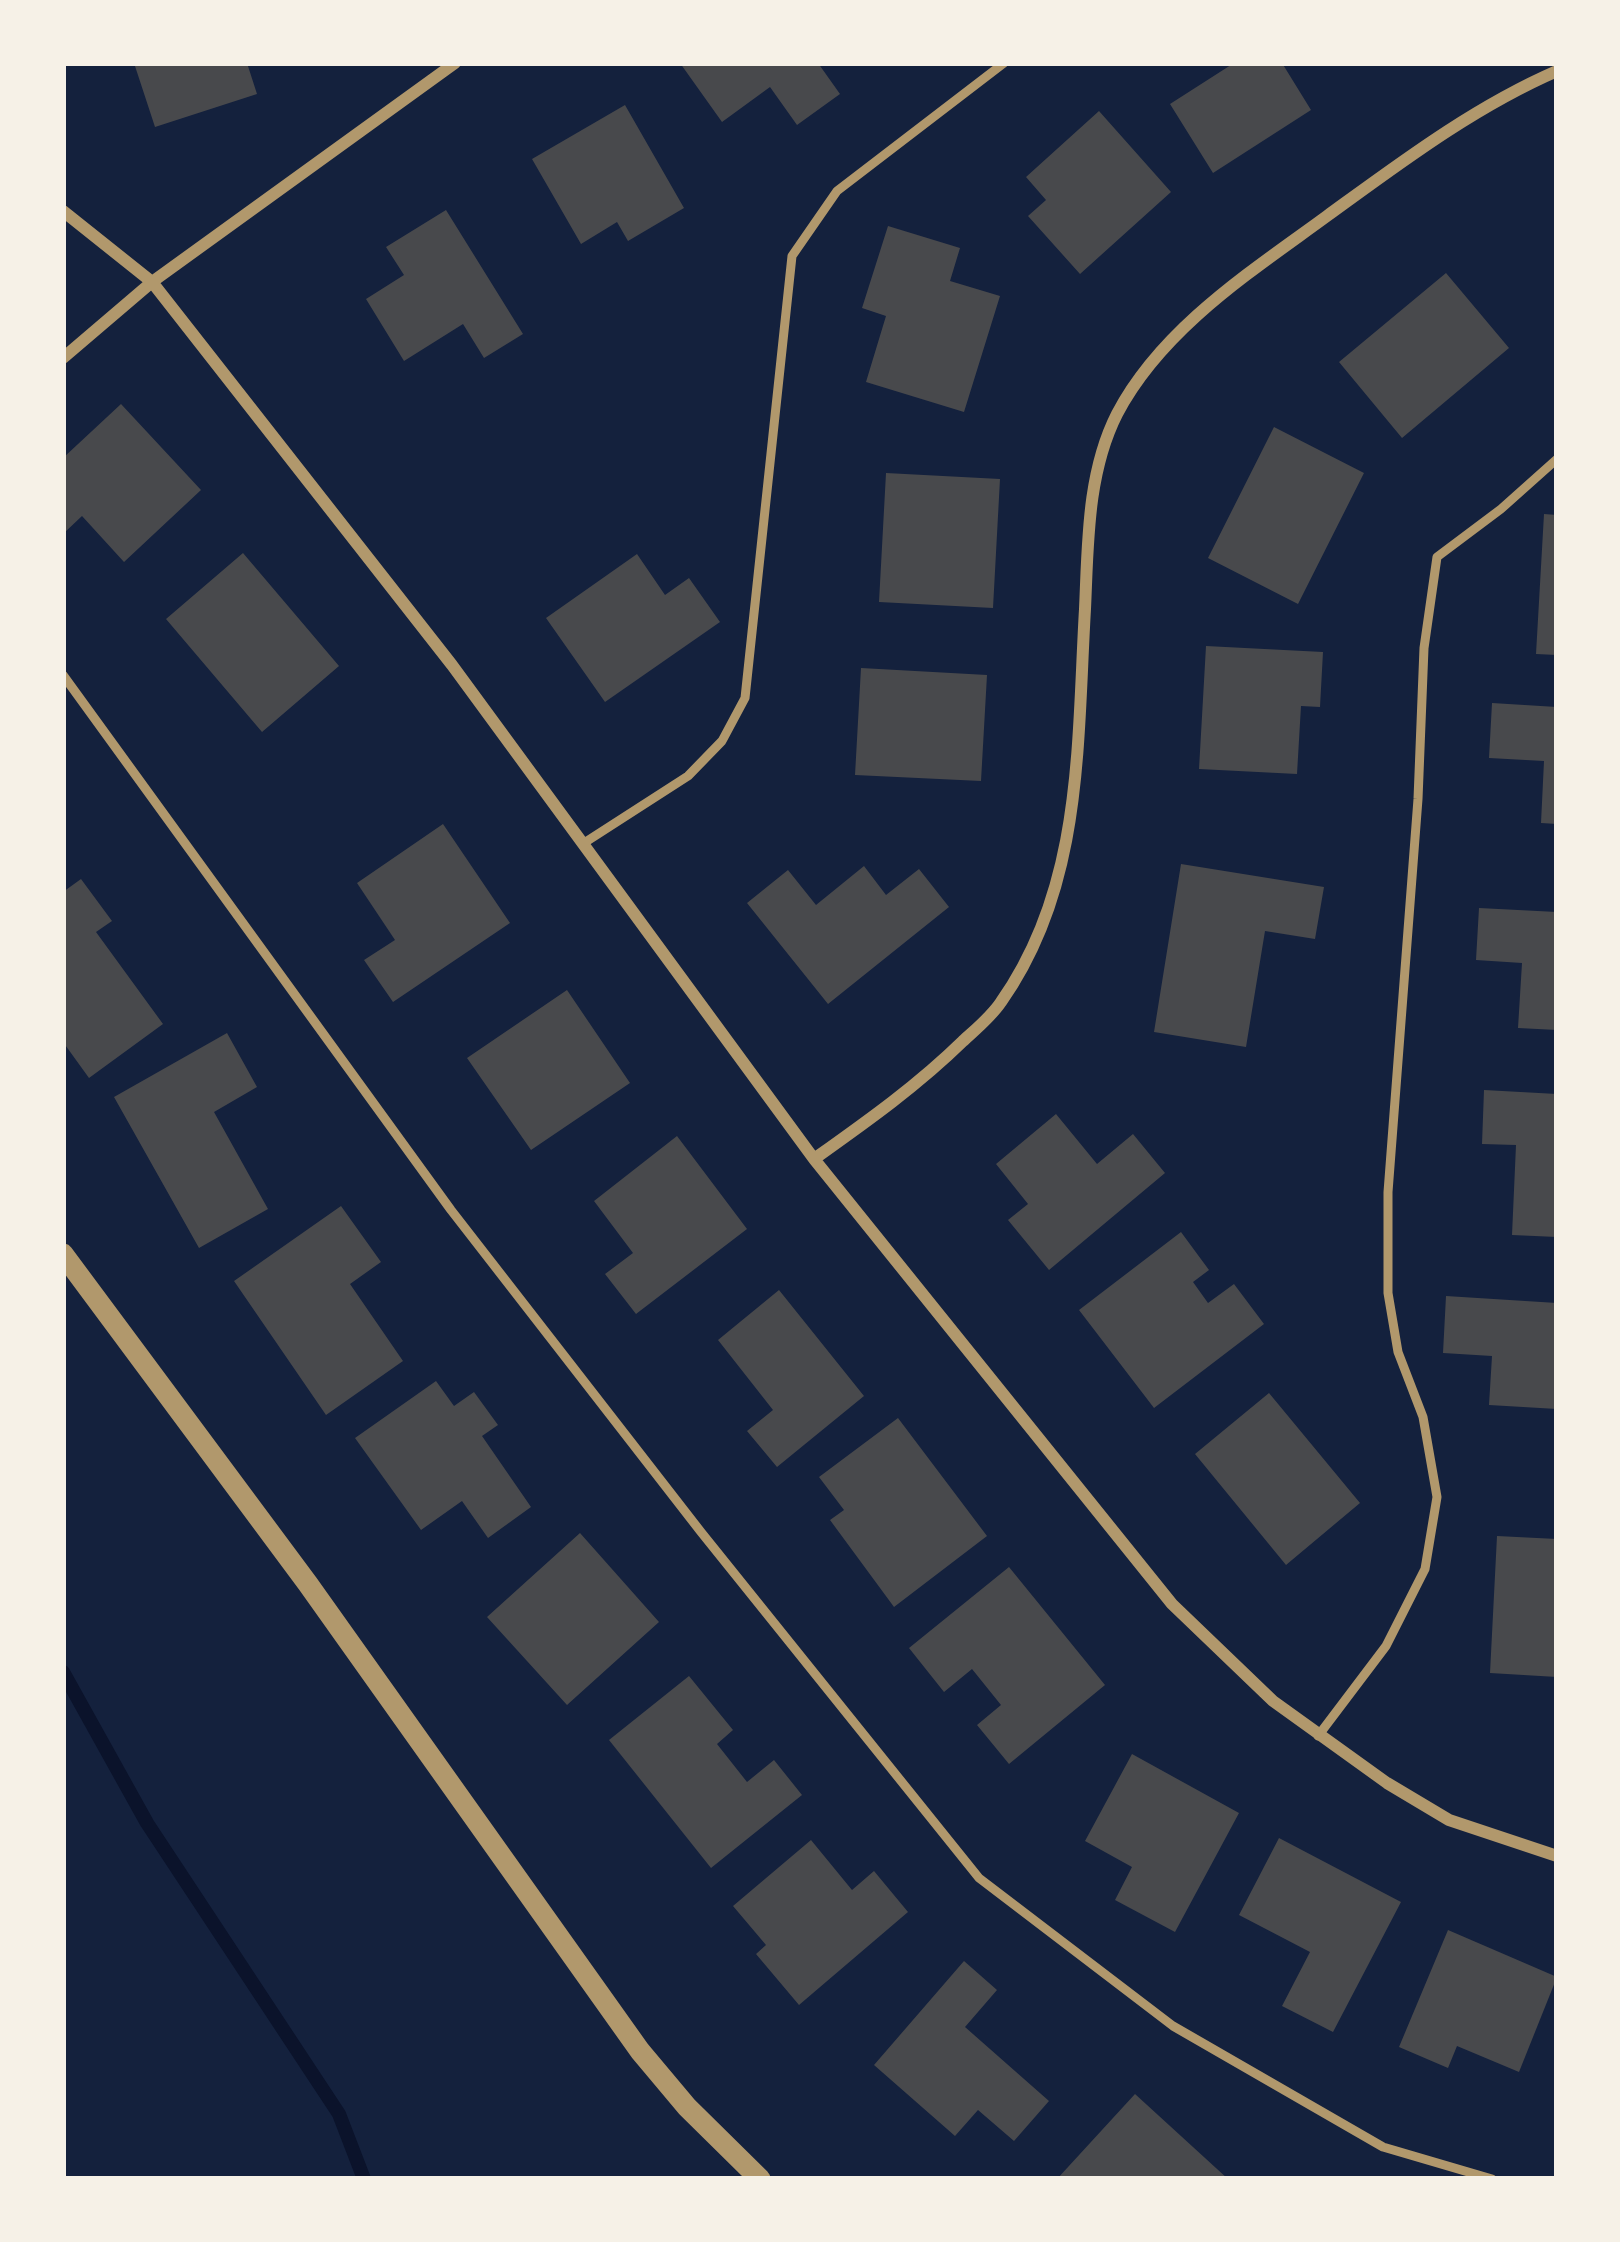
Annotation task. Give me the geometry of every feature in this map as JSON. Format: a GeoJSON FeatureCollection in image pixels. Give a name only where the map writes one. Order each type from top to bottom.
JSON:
{"type":"FeatureCollection","features":[{"type":"Feature","properties":{"kind":"street"},"geometry":{"type":"LineString","coordinates":[[63,358],[152,282],[455,63]]}},
{"type":"Feature","properties":{"kind":"street"},"geometry":{"type":"LineString","coordinates":[[814,1159],[919,1084],[1000,1005],[1045,928],[1069,838],[1095,474],[1117,414],[1146,370],[1230,287],[1454,128],[1557,71]]}},
{"type":"Feature","properties":{"kind":"street"},"geometry":{"type":"LineString","coordinates":[[63,211],[152,282],[452,665],[814,1159],[1172,1604],[1219,1652],[1318,1736],[1449,1820],[1557,1856]]}},
{"type":"Feature","properties":{"kind":"street"},"geometry":{"type":"LineString","coordinates":[[63,1254],[308,1584],[640,2051],[687,2107],[760,2179]]}},
{"type":"Feature","properties":{"kind":"lane"},"geometry":{"type":"LineString","coordinates":[[584,843],[688,776],[722,741],[745,698],[792,256],[837,191],[1004,63]]}},
{"type":"Feature","properties":{"kind":"lane"},"geometry":{"type":"LineString","coordinates":[[1318,1736],[1386,1646],[1425,1568],[1437,1497],[1423,1417],[1394,1332],[1388,1293],[1388,1192],[1418,799],[1424,648],[1437,557],[1557,459]]}},
{"type":"Feature","properties":{"kind":"lane"},"geometry":{"type":"LineString","coordinates":[[63,675],[451,1210],[700,1532],[979,1878],[1173,2026],[1382,2147],[1492,2179]]}},
{"type":"Feature","properties":{"kind":"building"},"geometry":{"type":"Polygon","coordinates":[[[134,63],[247,63],[257,94],[155,127],[134,63]]]}},
{"type":"Feature","properties":{"kind":"building"},"geometry":{"type":"Polygon","coordinates":[[[680,63],[818,63],[840,94],[797,125],[770,87],[722,122],[680,63]]]}},
{"type":"Feature","properties":{"kind":"building"},"geometry":{"type":"Polygon","coordinates":[[[1234,63],[1282,63],[1311,110],[1213,173],[1170,104],[1234,63]]]}},
{"type":"Feature","properties":{"kind":"building"},"geometry":{"type":"Polygon","coordinates":[[[625,105],[684,208],[628,241],[617,222],[581,244],[532,159],[625,105]]]}},
{"type":"Feature","properties":{"kind":"building"},"geometry":{"type":"Polygon","coordinates":[[[1099,111],[1171,192],[1080,274],[1028,216],[1046,200],[1026,177],[1099,111]]]}},
{"type":"Feature","properties":{"kind":"building"},"geometry":{"type":"Polygon","coordinates":[[[446,210],[523,334],[484,358],[463,324],[404,361],[366,299],[404,275],[386,247],[446,210]]]}},
{"type":"Feature","properties":{"kind":"building"},"geometry":{"type":"Polygon","coordinates":[[[888,226],[960,248],[950,281],[1000,296],[964,412],[866,382],[886,316],[862,308],[888,226]]]}},
{"type":"Feature","properties":{"kind":"building"},"geometry":{"type":"Polygon","coordinates":[[[1446,273],[1509,348],[1402,438],[1339,362],[1446,273]]]}},
{"type":"Feature","properties":{"kind":"building"},"geometry":{"type":"Polygon","coordinates":[[[121,404],[201,490],[124,562],[82,516],[63,534],[63,458],[121,404]]]}},
{"type":"Feature","properties":{"kind":"building"},"geometry":{"type":"Polygon","coordinates":[[[1274,427],[1364,473],[1298,604],[1208,558],[1274,427]]]}},
{"type":"Feature","properties":{"kind":"building"},"geometry":{"type":"Polygon","coordinates":[[[886,473],[1000,479],[993,608],[879,602],[886,473]]]}},
{"type":"Feature","properties":{"kind":"building"},"geometry":{"type":"Polygon","coordinates":[[[1544,514],[1557,515],[1557,655],[1536,654],[1544,514]]]}},
{"type":"Feature","properties":{"kind":"building"},"geometry":{"type":"Polygon","coordinates":[[[243,553],[339,666],[262,732],[166,619],[243,553]]]}},
{"type":"Feature","properties":{"kind":"building"},"geometry":{"type":"Polygon","coordinates":[[[637,554],[665,595],[689,578],[720,622],[605,702],[546,618],[637,554]]]}},
{"type":"Feature","properties":{"kind":"building"},"geometry":{"type":"Polygon","coordinates":[[[1206,646],[1323,652],[1320,707],[1301,706],[1297,774],[1199,769],[1206,646]]]}},
{"type":"Feature","properties":{"kind":"building"},"geometry":{"type":"Polygon","coordinates":[[[861,668],[987,675],[981,781],[855,775],[861,668]]]}},
{"type":"Feature","properties":{"kind":"building"},"geometry":{"type":"Polygon","coordinates":[[[1492,703],[1557,707],[1557,824],[1541,823],[1544,761],[1489,758],[1492,703]]]}},
{"type":"Feature","properties":{"kind":"building"},"geometry":{"type":"Polygon","coordinates":[[[443,824],[510,923],[393,1002],[364,960],[395,940],[357,883],[443,824]]]}},
{"type":"Feature","properties":{"kind":"building"},"geometry":{"type":"Polygon","coordinates":[[[1181,864],[1324,887],[1315,939],[1265,931],[1246,1047],[1154,1032],[1181,864]]]}},
{"type":"Feature","properties":{"kind":"building"},"geometry":{"type":"Polygon","coordinates":[[[864,866],[886,895],[919,869],[949,907],[828,1004],[747,903],[788,870],[816,905],[864,866]]]}},
{"type":"Feature","properties":{"kind":"building"},"geometry":{"type":"Polygon","coordinates":[[[81,879],[112,921],[96,932],[163,1024],[89,1078],[63,1042],[63,892],[81,879]]]}},
{"type":"Feature","properties":{"kind":"building"},"geometry":{"type":"Polygon","coordinates":[[[1479,908],[1557,912],[1557,1030],[1518,1028],[1522,963],[1476,960],[1479,908]]]}},
{"type":"Feature","properties":{"kind":"building"},"geometry":{"type":"Polygon","coordinates":[[[567,990],[630,1083],[531,1150],[467,1058],[567,990]]]}},
{"type":"Feature","properties":{"kind":"building"},"geometry":{"type":"Polygon","coordinates":[[[227,1033],[257,1087],[214,1112],[268,1209],[199,1248],[114,1097],[227,1033]]]}},
{"type":"Feature","properties":{"kind":"building"},"geometry":{"type":"Polygon","coordinates":[[[1484,1090],[1557,1094],[1557,1237],[1512,1235],[1516,1145],[1482,1144],[1484,1090]]]}},
{"type":"Feature","properties":{"kind":"building"},"geometry":{"type":"Polygon","coordinates":[[[1056,1114],[1097,1164],[1133,1134],[1165,1173],[1049,1270],[1008,1220],[1028,1204],[996,1164],[1056,1114]]]}},
{"type":"Feature","properties":{"kind":"building"},"geometry":{"type":"Polygon","coordinates":[[[677,1136],[747,1229],[636,1314],[605,1274],[633,1253],[594,1201],[677,1136]]]}},
{"type":"Feature","properties":{"kind":"building"},"geometry":{"type":"Polygon","coordinates":[[[341,1206],[381,1262],[350,1284],[403,1361],[326,1415],[234,1281],[341,1206]]]}},
{"type":"Feature","properties":{"kind":"building"},"geometry":{"type":"Polygon","coordinates":[[[1181,1232],[1209,1270],[1193,1282],[1208,1303],[1234,1284],[1264,1324],[1154,1408],[1079,1310],[1181,1232]]]}},
{"type":"Feature","properties":{"kind":"building"},"geometry":{"type":"Polygon","coordinates":[[[779,1290],[864,1396],[777,1467],[747,1431],[773,1410],[718,1340],[779,1290]]]}},
{"type":"Feature","properties":{"kind":"building"},"geometry":{"type":"Polygon","coordinates":[[[1446,1296],[1557,1303],[1557,1409],[1489,1405],[1492,1356],[1443,1353],[1446,1296]]]}},
{"type":"Feature","properties":{"kind":"building"},"geometry":{"type":"Polygon","coordinates":[[[436,1381],[454,1406],[474,1392],[498,1425],[482,1436],[531,1507],[488,1538],[462,1501],[421,1530],[355,1438],[436,1381]]]}},
{"type":"Feature","properties":{"kind":"building"},"geometry":{"type":"Polygon","coordinates":[[[1269,1393],[1360,1503],[1286,1565],[1195,1454],[1269,1393]]]}},
{"type":"Feature","properties":{"kind":"building"},"geometry":{"type":"Polygon","coordinates":[[[898,1418],[987,1536],[894,1607],[830,1520],[844,1510],[819,1477],[898,1418]]]}},
{"type":"Feature","properties":{"kind":"building"},"geometry":{"type":"Polygon","coordinates":[[[580,1533],[659,1622],[567,1705],[487,1617],[580,1533]]]}},
{"type":"Feature","properties":{"kind":"building"},"geometry":{"type":"Polygon","coordinates":[[[1497,1536],[1557,1539],[1557,1677],[1490,1673],[1497,1536]]]}},
{"type":"Feature","properties":{"kind":"building"},"geometry":{"type":"Polygon","coordinates":[[[1009,1567],[1105,1685],[1009,1764],[977,1725],[1001,1705],[972,1669],[944,1692],[909,1648],[1009,1567]]]}},
{"type":"Feature","properties":{"kind":"building"},"geometry":{"type":"Polygon","coordinates":[[[689,1676],[733,1730],[717,1744],[747,1782],[774,1760],[802,1795],[711,1868],[609,1740],[689,1676]]]}},
{"type":"Feature","properties":{"kind":"building"},"geometry":{"type":"Polygon","coordinates":[[[1132,1754],[1239,1813],[1175,1932],[1115,1900],[1132,1867],[1085,1841],[1132,1754]]]}},
{"type":"Feature","properties":{"kind":"building"},"geometry":{"type":"Polygon","coordinates":[[[1279,1838],[1401,1902],[1333,2032],[1282,2006],[1310,1952],[1239,1915],[1279,1838]]]}},
{"type":"Feature","properties":{"kind":"building"},"geometry":{"type":"Polygon","coordinates":[[[811,1840],[852,1890],[874,1871],[908,1912],[799,2005],[756,1954],[766,1945],[733,1906],[811,1840]]]}},
{"type":"Feature","properties":{"kind":"building"},"geometry":{"type":"Polygon","coordinates":[[[1448,1930],[1557,1977],[1519,2072],[1457,2046],[1448,2068],[1399,2047],[1448,1930]]]}},
{"type":"Feature","properties":{"kind":"building"},"geometry":{"type":"Polygon","coordinates":[[[964,1961],[997,1990],[965,2027],[1049,2101],[1014,2141],[978,2110],[955,2136],[874,2065],[964,1961]]]}},
{"type":"Feature","properties":{"kind":"building"},"geometry":{"type":"Polygon","coordinates":[[[1135,2094],[1228,2179],[1057,2179],[1135,2094]]]}},
{"type":"Feature","properties":{"kind":"waterway"},"geometry":{"type":"LineString","coordinates":[[63,1672],[147,1823],[339,2114],[364,2179]]}}]}
